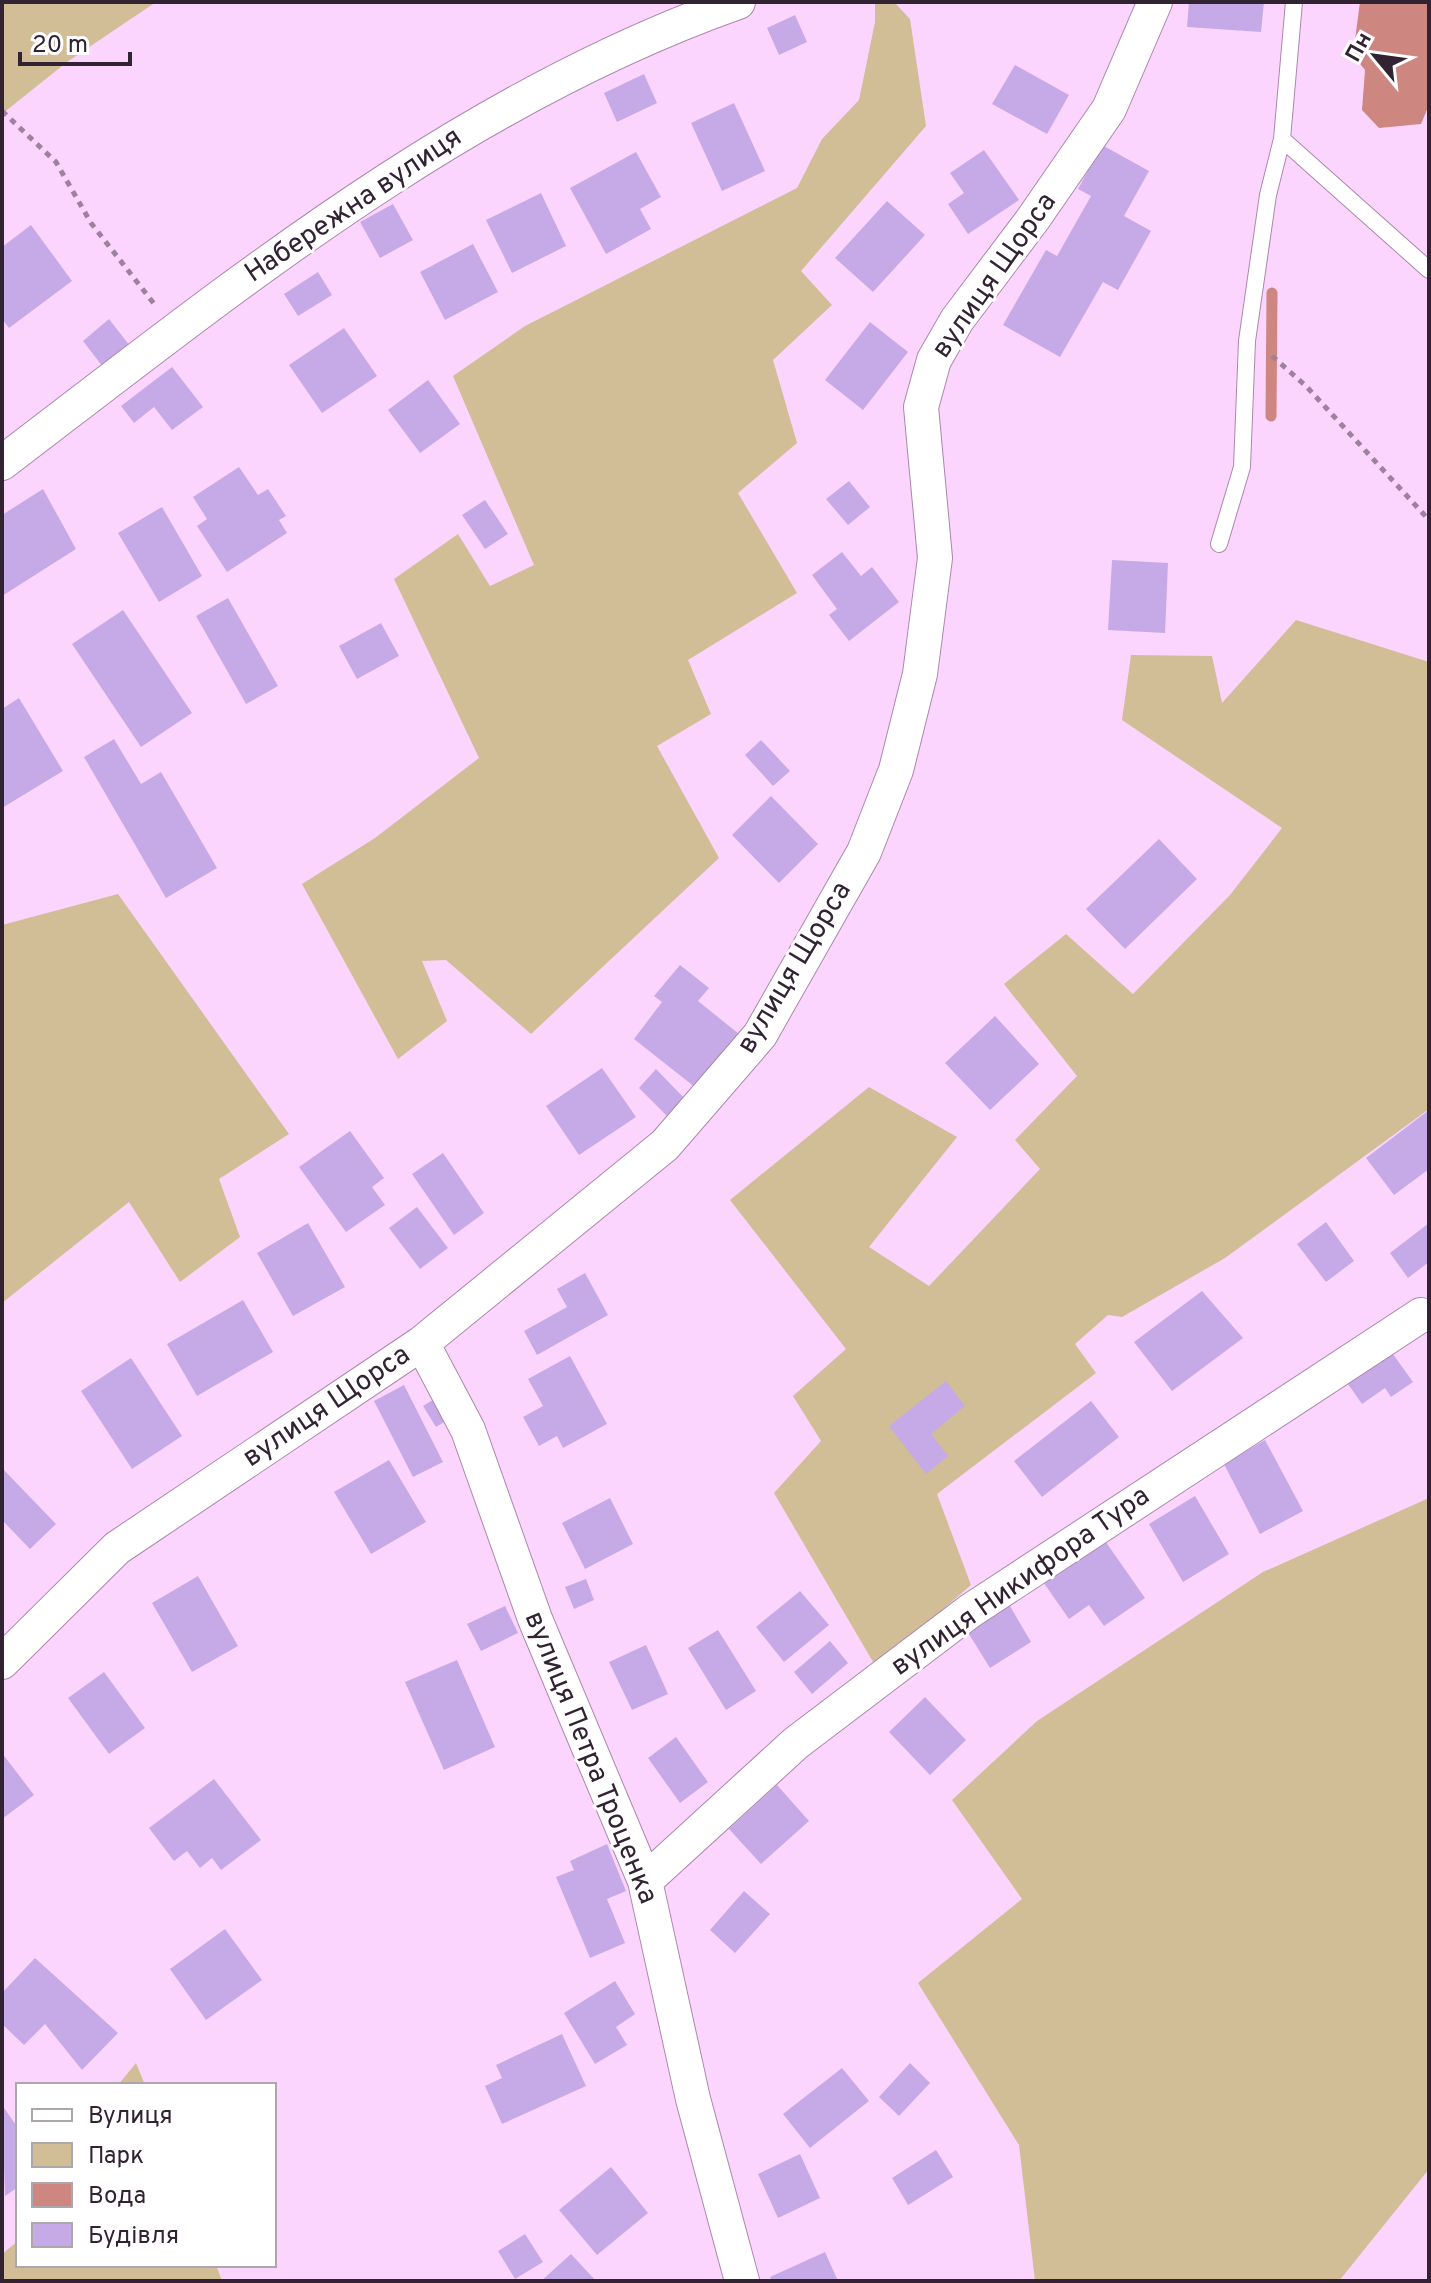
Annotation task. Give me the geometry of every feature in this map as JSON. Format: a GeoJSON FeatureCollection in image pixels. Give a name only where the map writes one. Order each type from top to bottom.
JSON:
{"type":"FeatureCollection","features":[{"type":"Feature","properties":{"kind":"street","name":"Набережна вулиця"},"geometry":{"type":"LineString","coordinates":[[2,463],[292,243],[493,113],[665,28],[738,2]]}},
{"type":"Feature","properties":{"kind":"street","name":"вулиця Щорса"},"geometry":{"type":"LineString","coordinates":[[2,1662],[117,1548],[422,1343],[665,1145],[760,1035],[864,852],[896,770],[920,674],[935,558],[921,407],[934,360],[957,320],[1033,219],[1109,109],[1155,2]]}},
{"type":"Feature","properties":{"kind":"street","name":"вулиця Никифора Тура"},"geometry":{"type":"LineString","coordinates":[[645,1881],[796,1743],[970,1611],[1421,1315]]}},
{"type":"Feature","properties":{"kind":"street","name":"вулиця Петра Троценка"},"geometry":{"type":"LineString","coordinates":[[422,1343],[468,1430],[535,1619],[645,1881],[693,2099],[742,2281]]}},
{"type":"Feature","properties":{"kind":"lane"},"geometry":{"type":"LineString","coordinates":[[1219,544],[1242,467],[1247,341],[1268,195],[1282,139],[1294,2]]}},
{"type":"Feature","properties":{"kind":"lane"},"geometry":{"type":"LineString","coordinates":[[1282,139],[1429,270]]}},
{"type":"Feature","properties":{"kind":"path"},"geometry":{"type":"LineString","coordinates":[[2,111],[56,162],[91,223],[175,331]]}},
{"type":"Feature","properties":{"kind":"path"},"geometry":{"type":"LineString","coordinates":[[1279,360],[1429,520]]}},
{"type":"Feature","properties":{"kind":"green space"},"geometry":{"type":"Polygon","coordinates":[[[2,2],[156,2],[67,62],[2,114],[2,2]]]}},
{"type":"Feature","properties":{"kind":"green space"},"geometry":{"type":"Polygon","coordinates":[[[875,2],[894,2],[910,19],[926,126],[801,271],[832,305],[773,360],[797,443],[738,493],[797,593],[688,660],[711,714],[657,746],[719,858],[531,1034],[446,960],[422,961],[447,1021],[398,1059],[302,884],[375,838],[479,758],[394,579],[458,534],[490,586],[534,565],[453,376],[525,326],[797,188],[822,139],[859,100],[875,22],[875,2]]]}},
{"type":"Feature","properties":{"kind":"green space"},"geometry":{"type":"Polygon","coordinates":[[[1296,620],[1429,662],[1429,1109],[1225,1258],[1122,1317],[1108,1315],[1075,1344],[1096,1373],[937,1494],[971,1585],[876,1667],[774,1493],[821,1441],[793,1396],[846,1349],[730,1200],[869,1087],[957,1137],[869,1247],[929,1286],[1040,1169],[1015,1140],[1077,1076],[1004,984],[1066,934],[1133,994],[1230,895],[1282,828],[1122,720],[1131,655],[1212,656],[1222,703],[1296,620]]]}},
{"type":"Feature","properties":{"kind":"green space"},"geometry":{"type":"Polygon","coordinates":[[[118,894],[289,1134],[219,1179],[240,1237],[180,1282],[129,1202],[2,1303],[2,925],[118,894]]]}},
{"type":"Feature","properties":{"kind":"green space"},"geometry":{"type":"Polygon","coordinates":[[[1429,1498],[1429,2169],[1339,2281],[1035,2281],[1019,2145],[918,1983],[1022,1899],[952,1800],[1037,1721],[1263,1572],[1429,1498]]]}},
{"type":"Feature","properties":{"kind":"green space"},"geometry":{"type":"Polygon","coordinates":[[[136,2063],[144,2083],[120,2083],[136,2063]]]}},
{"type":"Feature","properties":{"kind":"green space"},"geometry":{"type":"Polygon","coordinates":[[[16,2243],[16,2267],[217,2267],[222,2281],[2,2281],[2,2254],[16,2243]]]}},
{"type":"Feature","properties":{"kind":"water"},"geometry":{"type":"Polygon","coordinates":[[[1360,2],[1429,4],[1429,105],[1421,124],[1379,128],[1362,110],[1365,70],[1353,55],[1360,2]]]}},
{"type":"Feature","properties":{"kind":"building"},"geometry":{"type":"Polygon","coordinates":[[[1189,2],[1264,2],[1261,32],[1187,27],[1189,2]]]}},
{"type":"Feature","properties":{"kind":"building"},"geometry":{"type":"Polygon","coordinates":[[[795,15],[807,42],[779,55],[767,28],[795,15]]]}},
{"type":"Feature","properties":{"kind":"building"},"geometry":{"type":"Polygon","coordinates":[[[1015,65],[1069,95],[1047,134],[992,104],[1015,65]]]}},
{"type":"Feature","properties":{"kind":"building"},"geometry":{"type":"Polygon","coordinates":[[[644,74],[657,103],[617,122],[604,93],[644,74]]]}},
{"type":"Feature","properties":{"kind":"building"},"geometry":{"type":"Polygon","coordinates":[[[734,103],[765,171],[722,191],[691,123],[734,103]]]}},
{"type":"Feature","properties":{"kind":"building"},"geometry":{"type":"Polygon","coordinates":[[[1102,145],[1149,171],[1124,216],[1151,231],[1118,290],[1103,282],[1060,357],[1003,325],[1046,250],[1057,256],[1091,196],[1078,189],[1102,145]]]}},
{"type":"Feature","properties":{"kind":"building"},"geometry":{"type":"Polygon","coordinates":[[[984,150],[1019,200],[968,234],[948,204],[964,193],[950,173],[984,150]]]}},
{"type":"Feature","properties":{"kind":"building"},"geometry":{"type":"Polygon","coordinates":[[[636,152],[661,197],[640,209],[651,229],[606,254],[570,188],[636,152]]]}},
{"type":"Feature","properties":{"kind":"building"},"geometry":{"type":"Polygon","coordinates":[[[541,193],[566,246],[512,273],[486,220],[541,193]]]}},
{"type":"Feature","properties":{"kind":"building"},"geometry":{"type":"Polygon","coordinates":[[[887,201],[925,235],[873,292],[835,258],[887,201]]]}},
{"type":"Feature","properties":{"kind":"building"},"geometry":{"type":"Polygon","coordinates":[[[393,204],[413,240],[380,258],[360,222],[393,204]]]}},
{"type":"Feature","properties":{"kind":"building"},"geometry":{"type":"Polygon","coordinates":[[[31,225],[72,281],[9,328],[2,319],[2,247],[31,225]]]}},
{"type":"Feature","properties":{"kind":"building"},"geometry":{"type":"Polygon","coordinates":[[[473,244],[498,292],[445,320],[420,272],[473,244]]]}},
{"type":"Feature","properties":{"kind":"building"},"geometry":{"type":"Polygon","coordinates":[[[318,272],[332,295],[298,316],[284,294],[318,272]]]}},
{"type":"Feature","properties":{"kind":"building"},"geometry":{"type":"Polygon","coordinates":[[[109,319],[130,346],[103,367],[83,341],[109,319]]]}},
{"type":"Feature","properties":{"kind":"building"},"geometry":{"type":"Polygon","coordinates":[[[870,322],[908,352],[863,410],[825,380],[870,322]]]}},
{"type":"Feature","properties":{"kind":"building"},"geometry":{"type":"Polygon","coordinates":[[[344,328],[377,376],[322,413],[289,365],[344,328]]]}},
{"type":"Feature","properties":{"kind":"building"},"geometry":{"type":"Polygon","coordinates":[[[172,367],[203,407],[172,430],[154,407],[134,423],[121,406],[172,367]]]}},
{"type":"Feature","properties":{"kind":"building"},"geometry":{"type":"Polygon","coordinates":[[[428,380],[460,424],[420,453],[388,410],[428,380]]]}},
{"type":"Feature","properties":{"kind":"building"},"geometry":{"type":"Polygon","coordinates":[[[239,467],[258,495],[268,489],[286,516],[279,520],[287,533],[227,572],[197,526],[207,519],[193,497],[239,467]]]}},
{"type":"Feature","properties":{"kind":"building"},"geometry":{"type":"Polygon","coordinates":[[[849,481],[870,507],[848,525],[826,499],[849,481]]]}},
{"type":"Feature","properties":{"kind":"building"},"geometry":{"type":"Polygon","coordinates":[[[43,489],[76,549],[2,596],[2,515],[43,489]]]}},
{"type":"Feature","properties":{"kind":"building"},"geometry":{"type":"Polygon","coordinates":[[[485,500],[508,534],[485,549],[462,515],[485,500]]]}},
{"type":"Feature","properties":{"kind":"building"},"geometry":{"type":"Polygon","coordinates":[[[162,507],[202,576],[159,602],[118,533],[162,507]]]}},
{"type":"Feature","properties":{"kind":"building"},"geometry":{"type":"Polygon","coordinates":[[[842,552],[861,576],[872,567],[899,602],[849,641],[829,615],[837,609],[812,575],[842,552]]]}},
{"type":"Feature","properties":{"kind":"building"},"geometry":{"type":"Polygon","coordinates":[[[1112,560],[1168,563],[1165,633],[1108,630],[1112,560]]]}},
{"type":"Feature","properties":{"kind":"building"},"geometry":{"type":"Polygon","coordinates":[[[228,598],[278,686],[246,704],[196,616],[228,598]]]}},
{"type":"Feature","properties":{"kind":"building"},"geometry":{"type":"Polygon","coordinates":[[[123,610],[192,713],[141,747],[72,644],[123,610]]]}},
{"type":"Feature","properties":{"kind":"building"},"geometry":{"type":"Polygon","coordinates":[[[381,623],[399,656],[357,679],[339,646],[381,623]]]}},
{"type":"Feature","properties":{"kind":"building"},"geometry":{"type":"Polygon","coordinates":[[[19,698],[63,771],[2,808],[2,709],[19,698]]]}},
{"type":"Feature","properties":{"kind":"building"},"geometry":{"type":"Polygon","coordinates":[[[114,739],[141,784],[161,772],[217,868],[166,898],[84,757],[114,739]]]}},
{"type":"Feature","properties":{"kind":"building"},"geometry":{"type":"Polygon","coordinates":[[[761,740],[790,771],[773,786],[745,755],[761,740]]]}},
{"type":"Feature","properties":{"kind":"building"},"geometry":{"type":"Polygon","coordinates":[[[771,796],[818,844],[779,883],[732,835],[771,796]]]}},
{"type":"Feature","properties":{"kind":"building"},"geometry":{"type":"Polygon","coordinates":[[[1159,839],[1197,879],[1125,949],[1086,909],[1159,839]]]}},
{"type":"Feature","properties":{"kind":"building"},"geometry":{"type":"Polygon","coordinates":[[[680,965],[709,988],[698,1001],[739,1034],[696,1088],[634,1039],[662,1002],[654,996],[680,965]]]}},
{"type":"Feature","properties":{"kind":"building"},"geometry":{"type":"Polygon","coordinates":[[[995,1016],[1039,1064],[990,1110],[945,1063],[995,1016]]]}},
{"type":"Feature","properties":{"kind":"building"},"geometry":{"type":"Polygon","coordinates":[[[602,1068],[636,1117],[579,1155],[546,1106],[602,1068]]]}},
{"type":"Feature","properties":{"kind":"building"},"geometry":{"type":"Polygon","coordinates":[[[656,1069],[686,1100],[668,1117],[639,1088],[656,1069]]]}},
{"type":"Feature","properties":{"kind":"building"},"geometry":{"type":"Polygon","coordinates":[[[1429,1110],[1429,1169],[1394,1195],[1366,1158],[1429,1110]]]}},
{"type":"Feature","properties":{"kind":"building"},"geometry":{"type":"Polygon","coordinates":[[[350,1131],[384,1178],[372,1187],[385,1205],[346,1232],[299,1167],[350,1131]]]}},
{"type":"Feature","properties":{"kind":"building"},"geometry":{"type":"Polygon","coordinates":[[[443,1153],[484,1213],[454,1235],[412,1174],[443,1153]]]}},
{"type":"Feature","properties":{"kind":"building"},"geometry":{"type":"Polygon","coordinates":[[[417,1207],[448,1248],[420,1269],[389,1228],[417,1207]]]}},
{"type":"Feature","properties":{"kind":"building"},"geometry":{"type":"Polygon","coordinates":[[[1326,1222],[1354,1261],[1326,1282],[1297,1244],[1326,1222]]]}},
{"type":"Feature","properties":{"kind":"building"},"geometry":{"type":"Polygon","coordinates":[[[308,1223],[345,1287],[293,1316],[257,1253],[308,1223]]]}},
{"type":"Feature","properties":{"kind":"building"},"geometry":{"type":"Polygon","coordinates":[[[1429,1223],[1429,1262],[1408,1278],[1390,1253],[1429,1223]]]}},
{"type":"Feature","properties":{"kind":"building"},"geometry":{"type":"Polygon","coordinates":[[[585,1273],[608,1315],[537,1355],[524,1331],[567,1307],[557,1289],[585,1273]]]}},
{"type":"Feature","properties":{"kind":"building"},"geometry":{"type":"Polygon","coordinates":[[[1202,1291],[1243,1338],[1172,1391],[1134,1342],[1202,1291]]]}},
{"type":"Feature","properties":{"kind":"building"},"geometry":{"type":"Polygon","coordinates":[[[243,1300],[273,1352],[197,1396],[167,1344],[243,1300]]]}},
{"type":"Feature","properties":{"kind":"building"},"geometry":{"type":"Polygon","coordinates":[[[1385,1343],[1413,1382],[1391,1397],[1385,1388],[1362,1404],[1341,1374],[1385,1343]]]}},
{"type":"Feature","properties":{"kind":"building"},"geometry":{"type":"Polygon","coordinates":[[[570,1356],[607,1424],[563,1448],[557,1436],[539,1446],[523,1417],[543,1406],[528,1379],[570,1356]]]}},
{"type":"Feature","properties":{"kind":"building"},"geometry":{"type":"Polygon","coordinates":[[[131,1358],[182,1436],[132,1469],[81,1391],[131,1358]]]}},
{"type":"Feature","properties":{"kind":"building"},"geometry":{"type":"Polygon","coordinates":[[[946,1381],[965,1406],[931,1434],[948,1456],[926,1474],[889,1426],[946,1381]]]}},
{"type":"Feature","properties":{"kind":"building"},"geometry":{"type":"Polygon","coordinates":[[[404,1385],[443,1462],[413,1477],[374,1401],[404,1385]]]}},
{"type":"Feature","properties":{"kind":"building"},"geometry":{"type":"Polygon","coordinates":[[[439,1396],[452,1417],[436,1427],[423,1406],[439,1396]]]}},
{"type":"Feature","properties":{"kind":"building"},"geometry":{"type":"Polygon","coordinates":[[[1091,1401],[1119,1437],[1042,1497],[1014,1461],[1091,1401]]]}},
{"type":"Feature","properties":{"kind":"building"},"geometry":{"type":"Polygon","coordinates":[[[1265,1440],[1303,1511],[1260,1534],[1224,1464],[1265,1440]]]}},
{"type":"Feature","properties":{"kind":"building"},"geometry":{"type":"Polygon","coordinates":[[[389,1460],[426,1522],[371,1554],[334,1492],[389,1460]]]}},
{"type":"Feature","properties":{"kind":"building"},"geometry":{"type":"Polygon","coordinates":[[[2,1468],[56,1524],[30,1549],[2,1520],[2,1468]]]}},
{"type":"Feature","properties":{"kind":"building"},"geometry":{"type":"Polygon","coordinates":[[[1195,1496],[1229,1554],[1183,1582],[1149,1524],[1195,1496]]]}},
{"type":"Feature","properties":{"kind":"building"},"geometry":{"type":"Polygon","coordinates":[[[610,1498],[633,1544],[585,1569],[562,1523],[610,1498]]]}},
{"type":"Feature","properties":{"kind":"building"},"geometry":{"type":"Polygon","coordinates":[[[1103,1538],[1145,1598],[1104,1626],[1089,1605],[1069,1619],[1039,1576],[1103,1538]]]}},
{"type":"Feature","properties":{"kind":"building"},"geometry":{"type":"Polygon","coordinates":[[[198,1576],[238,1646],[192,1672],[152,1603],[198,1576]]]}},
{"type":"Feature","properties":{"kind":"building"},"geometry":{"type":"Polygon","coordinates":[[[586,1579],[594,1600],[574,1609],[565,1587],[586,1579]]]}},
{"type":"Feature","properties":{"kind":"building"},"geometry":{"type":"Polygon","coordinates":[[[800,1591],[829,1625],[784,1662],[756,1627],[800,1591]]]}},
{"type":"Feature","properties":{"kind":"building"},"geometry":{"type":"Polygon","coordinates":[[[1007,1601],[1031,1642],[990,1668],[964,1626],[1007,1601]]]}},
{"type":"Feature","properties":{"kind":"building"},"geometry":{"type":"Polygon","coordinates":[[[505,1606],[518,1633],[481,1651],[467,1624],[505,1606]]]}},
{"type":"Feature","properties":{"kind":"building"},"geometry":{"type":"Polygon","coordinates":[[[718,1630],[756,1691],[726,1710],[688,1648],[718,1630]]]}},
{"type":"Feature","properties":{"kind":"building"},"geometry":{"type":"Polygon","coordinates":[[[830,1641],[848,1663],[812,1694],[794,1672],[830,1641]]]}},
{"type":"Feature","properties":{"kind":"building"},"geometry":{"type":"Polygon","coordinates":[[[646,1645],[668,1694],[632,1710],[609,1662],[646,1645]]]}},
{"type":"Feature","properties":{"kind":"building"},"geometry":{"type":"Polygon","coordinates":[[[457,1660],[495,1747],[444,1770],[405,1682],[457,1660]]]}},
{"type":"Feature","properties":{"kind":"building"},"geometry":{"type":"Polygon","coordinates":[[[104,1672],[145,1728],[109,1754],[68,1698],[104,1672]]]}},
{"type":"Feature","properties":{"kind":"building"},"geometry":{"type":"Polygon","coordinates":[[[925,1697],[966,1740],[930,1775],[889,1732],[925,1697]]]}},
{"type":"Feature","properties":{"kind":"building"},"geometry":{"type":"Polygon","coordinates":[[[676,1737],[708,1782],[680,1803],[648,1758],[676,1737]]]}},
{"type":"Feature","properties":{"kind":"building"},"geometry":{"type":"Polygon","coordinates":[[[2,1753],[34,1795],[2,1819],[2,1753]]]}},
{"type":"Feature","properties":{"kind":"building"},"geometry":{"type":"Polygon","coordinates":[[[214,1779],[261,1840],[221,1870],[212,1858],[200,1868],[187,1851],[174,1861],[149,1828],[214,1779]]]}},
{"type":"Feature","properties":{"kind":"building"},"geometry":{"type":"Polygon","coordinates":[[[777,1785],[809,1821],[761,1864],[729,1829],[777,1785]]]}},
{"type":"Feature","properties":{"kind":"building"},"geometry":{"type":"Polygon","coordinates":[[[607,1844],[626,1891],[607,1899],[625,1943],[590,1958],[556,1877],[574,1870],[570,1861],[607,1844]]]}},
{"type":"Feature","properties":{"kind":"building"},"geometry":{"type":"Polygon","coordinates":[[[744,1891],[770,1914],[735,1953],[710,1930],[744,1891]]]}},
{"type":"Feature","properties":{"kind":"building"},"geometry":{"type":"Polygon","coordinates":[[[225,1929],[262,1980],[206,2020],[170,1969],[225,1929]]]}},
{"type":"Feature","properties":{"kind":"building"},"geometry":{"type":"Polygon","coordinates":[[[35,1958],[118,2033],[82,2070],[45,2024],[24,2045],[2,2024],[2,1993],[35,1958]]]}},
{"type":"Feature","properties":{"kind":"building"},"geometry":{"type":"Polygon","coordinates":[[[615,1981],[635,2014],[616,2027],[627,2045],[595,2064],[564,2013],[615,1981]]]}},
{"type":"Feature","properties":{"kind":"building"},"geometry":{"type":"Polygon","coordinates":[[[562,2034],[586,2086],[502,2124],[485,2086],[502,2078],[496,2065],[562,2034]]]}},
{"type":"Feature","properties":{"kind":"building"},"geometry":{"type":"Polygon","coordinates":[[[910,2063],[930,2083],[899,2116],[879,2097],[910,2063]]]}},
{"type":"Feature","properties":{"kind":"building"},"geometry":{"type":"Polygon","coordinates":[[[842,2068],[869,2101],[810,2148],[783,2114],[842,2068]]]}},
{"type":"Feature","properties":{"kind":"building"},"geometry":{"type":"Polygon","coordinates":[[[2,2105],[16,2125],[16,2188],[5,2196],[2,2105]]]}},
{"type":"Feature","properties":{"kind":"building"},"geometry":{"type":"Polygon","coordinates":[[[936,2150],[953,2177],[908,2205],[892,2178],[936,2150]]]}},
{"type":"Feature","properties":{"kind":"building"},"geometry":{"type":"Polygon","coordinates":[[[800,2154],[820,2198],[778,2218],[758,2174],[800,2154]]]}},
{"type":"Feature","properties":{"kind":"building"},"geometry":{"type":"Polygon","coordinates":[[[611,2167],[648,2213],[597,2255],[559,2210],[611,2167]]]}},
{"type":"Feature","properties":{"kind":"building"},"geometry":{"type":"Polygon","coordinates":[[[525,2234],[543,2262],[515,2279],[498,2251],[525,2234]]]}},
{"type":"Feature","properties":{"kind":"building"},"geometry":{"type":"Polygon","coordinates":[[[825,2252],[838,2281],[772,2281],[770,2277],[825,2252]]]}},
{"type":"Feature","properties":{"kind":"building"},"geometry":{"type":"Polygon","coordinates":[[[571,2254],[596,2281],[541,2281],[571,2254]]]}},
{"type":"Feature","properties":{"kind":"waterway"},"geometry":{"type":"LineString","coordinates":[[1271,416],[1272,293]]}}]}
